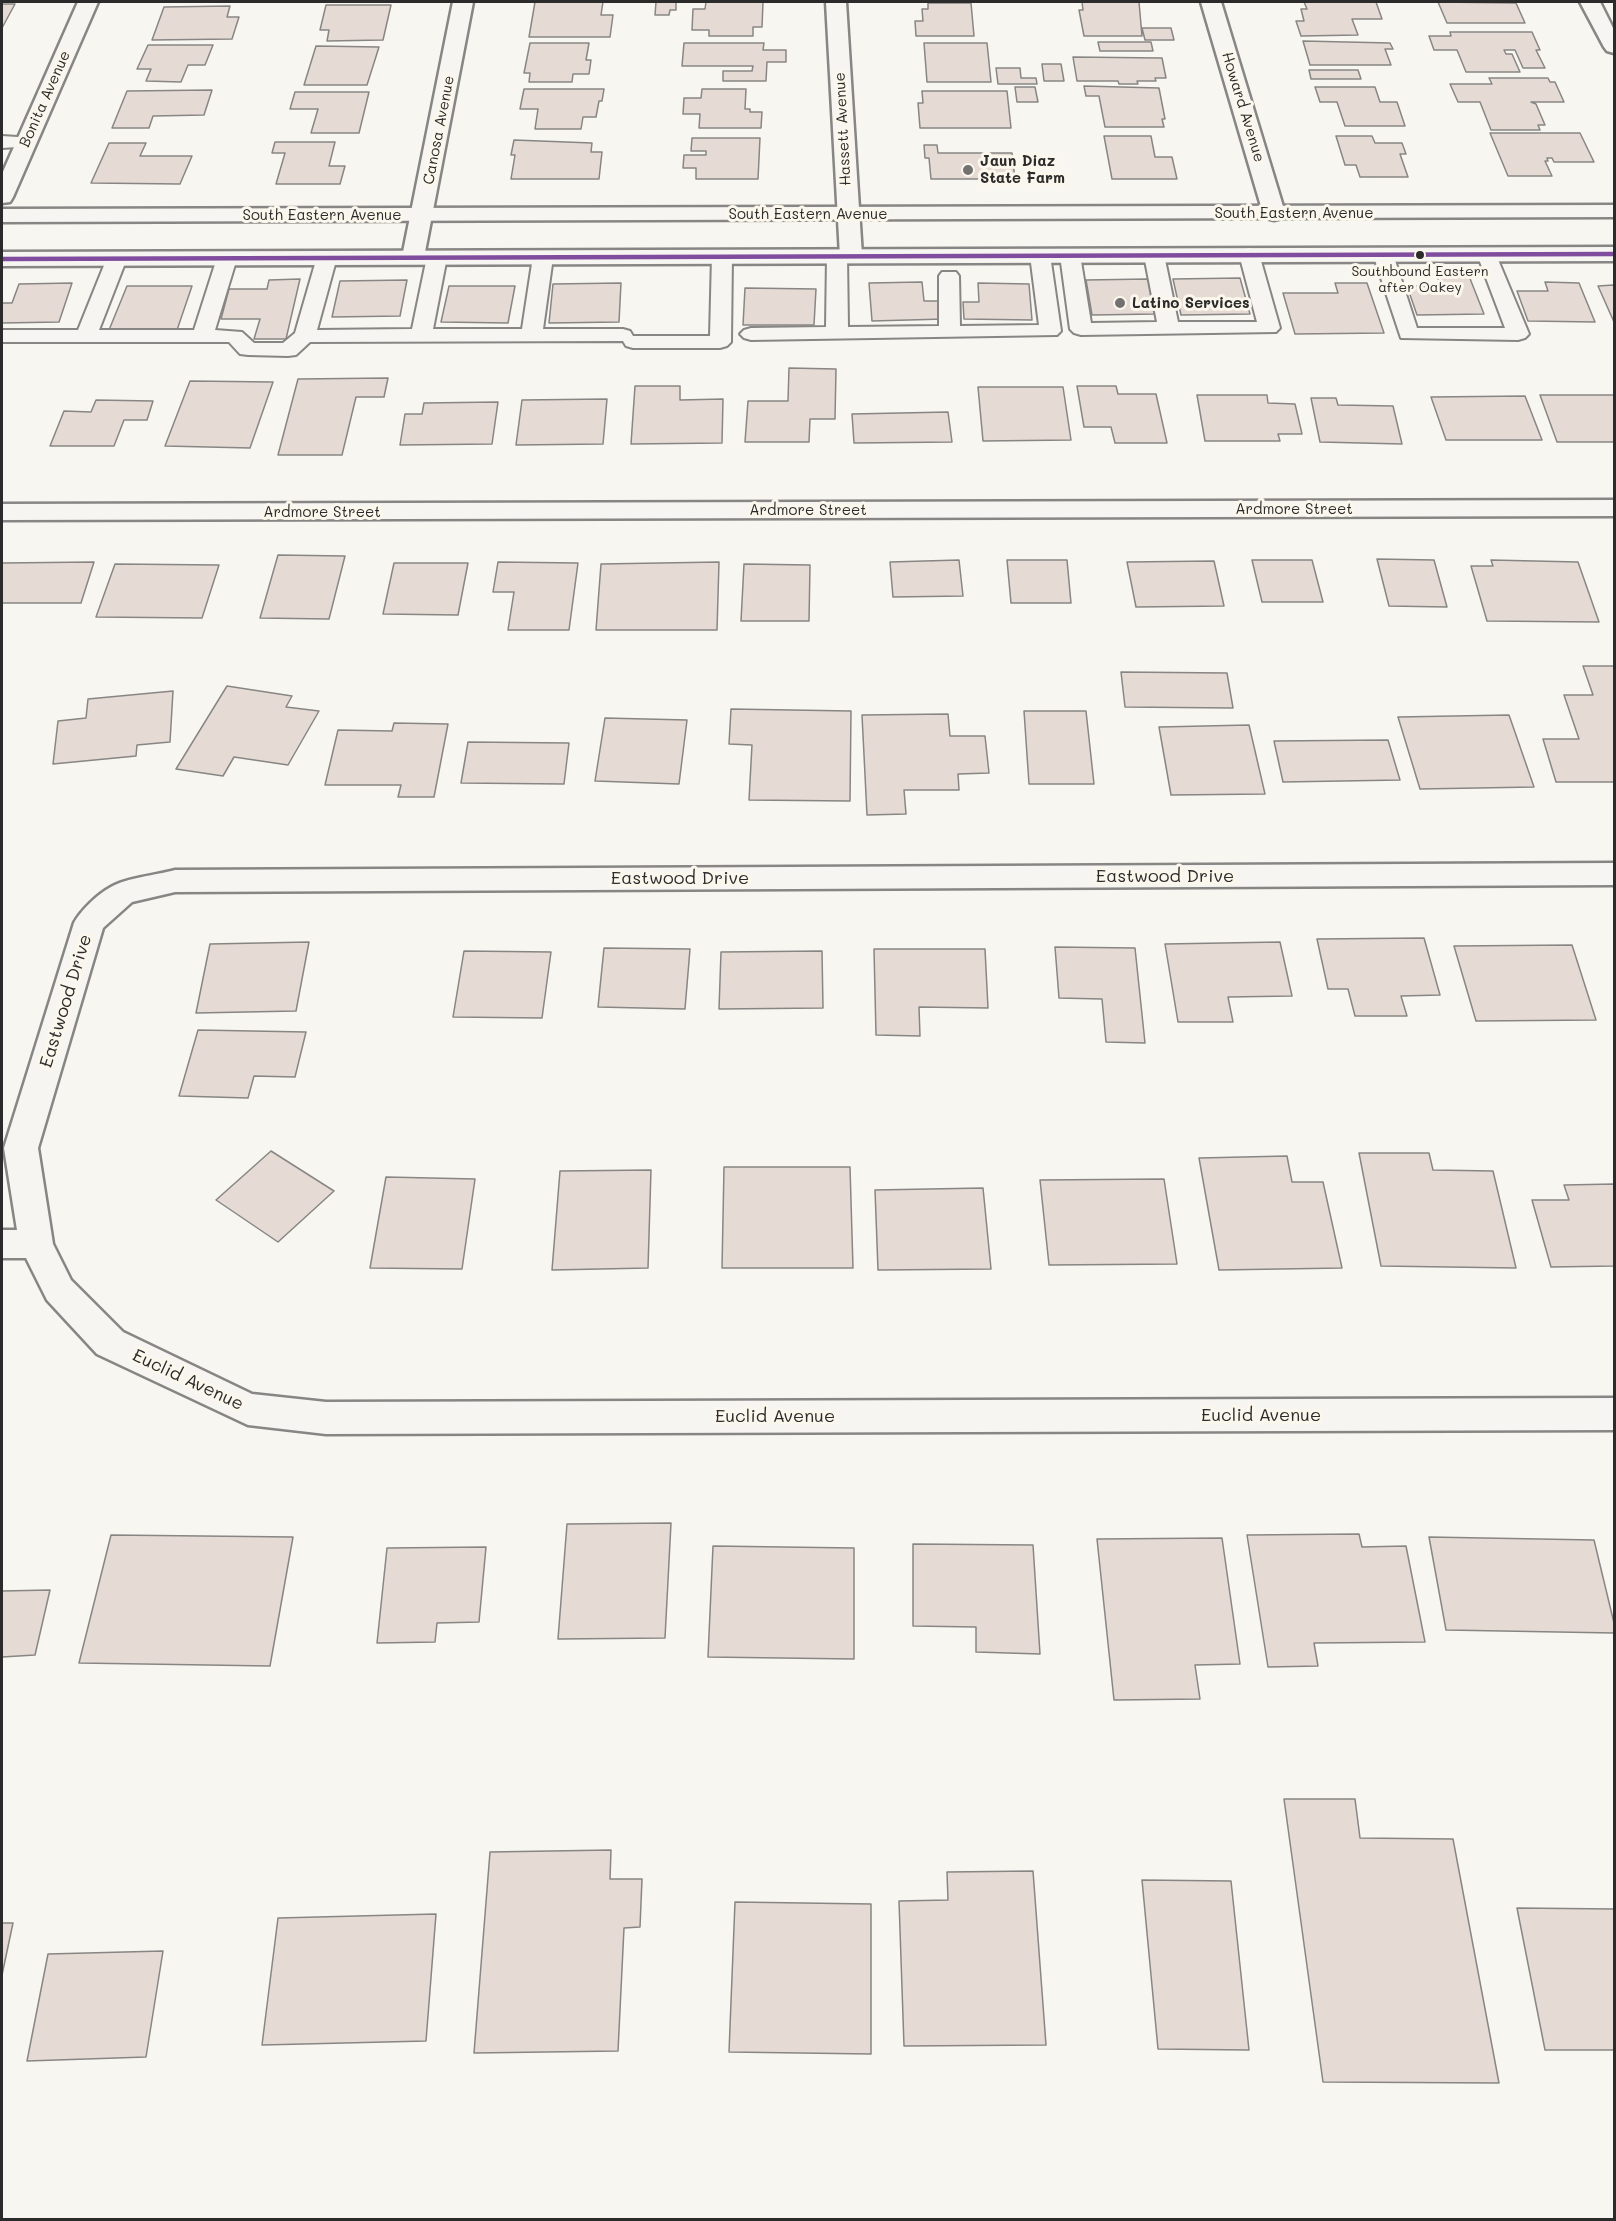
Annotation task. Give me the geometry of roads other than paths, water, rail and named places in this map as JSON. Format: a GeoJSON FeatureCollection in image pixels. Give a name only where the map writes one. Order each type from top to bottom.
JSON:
{"type":"FeatureCollection","features":[{"type":"Feature","properties":{"kind":"street","name":"Bonita Avenue"},"geometry":{"type":"LineString","coordinates":[[2,197],[88,2]]}},
{"type":"Feature","properties":{"kind":"street","name":"Canosa Avenue"},"geometry":{"type":"LineString","coordinates":[[413,257],[463,2]]}},
{"type":"Feature","properties":{"kind":"street","name":"Hassett Avenue"},"geometry":{"type":"LineString","coordinates":[[836,2],[848,214],[844,256]]}},
{"type":"Feature","properties":{"kind":"street","name":"Howard Avenue"},"geometry":{"type":"LineString","coordinates":[[1211,2],[1274,213]]}},
{"type":"Feature","properties":{"kind":"street"},"geometry":{"type":"LineString","coordinates":[[1590,2],[1614,46]]}},
{"type":"Feature","properties":{"kind":"street","name":"South Eastern Avenue"},"geometry":{"type":"LineString","coordinates":[[2,216],[1614,212]]}},
{"type":"Feature","properties":{"kind":"street"},"geometry":{"type":"LineString","coordinates":[[2,259],[1614,254]]}},
{"type":"Feature","properties":{"kind":"street","name":"Ardmore Street"},"geometry":{"type":"LineString","coordinates":[[2,513],[1614,508]]}},
{"type":"Feature","properties":{"kind":"street","name":"Eastwood Drive"},"geometry":{"type":"LineString","coordinates":[[19,1244],[21,1148],[89,923],[122,894],[175,881],[1614,874]]}},
{"type":"Feature","properties":{"kind":"street","name":"Euclid Avenue"},"geometry":{"type":"LineString","coordinates":[[19,1244],[110,1343],[248,1409],[326,1418],[1614,1414]]}},
{"type":"Feature","properties":{"kind":"lane"},"geometry":{"type":"LineString","coordinates":[[2,142],[26,142]]}},
{"type":"Feature","properties":{"kind":"lane"},"geometry":{"type":"LineString","coordinates":[[1383,254],[1408,334],[1518,334],[1487,254]]}},
{"type":"Feature","properties":{"kind":"lane"},"geometry":{"type":"LineString","coordinates":[[751,334],[1050,331],[1040,255]]}},
{"type":"Feature","properties":{"kind":"lane"},"geometry":{"type":"LineString","coordinates":[[1070,255],[1081,328],[1269,328],[1249,255]]}},
{"type":"Feature","properties":{"kind":"lane"},"geometry":{"type":"LineString","coordinates":[[1154,255],[1169,328]]}},
{"type":"Feature","properties":{"kind":"lane"},"geometry":{"type":"LineString","coordinates":[[305,336],[532,335],[720,342],[722,256]]}},
{"type":"Feature","properties":{"kind":"lane"},"geometry":{"type":"LineString","coordinates":[[837,333],[844,256]]}},
{"type":"Feature","properties":{"kind":"lane"},"geometry":{"type":"LineString","coordinates":[[2,336],[235,336],[248,349],[288,350],[305,336],[327,257]]}},
{"type":"Feature","properties":{"kind":"lane"},"geometry":{"type":"LineString","coordinates":[[421,335],[436,257]]}},
{"type":"Feature","properties":{"kind":"lane"},"geometry":{"type":"LineString","coordinates":[[532,335],[543,257]]}},
{"type":"Feature","properties":{"kind":"lane"},"geometry":{"type":"LineString","coordinates":[[86,336],[117,258]]}},
{"type":"Feature","properties":{"kind":"lane"},"geometry":{"type":"LineString","coordinates":[[203,336],[227,258]]}},
{"type":"Feature","properties":{"kind":"lane"},"geometry":{"type":"LineString","coordinates":[[949,276],[950,332]]}},
{"type":"Feature","properties":{"kind":"place","name":"Jaun Diaz State Farm"},"geometry":{"type":"Point","coordinates":[968,170]}},
{"type":"Feature","properties":{"kind":"place","name":"Southbound Eastern after Oakey"},"geometry":{"type":"Point","coordinates":[1420,255]}},
{"type":"Feature","properties":{"kind":"place","name":"Latino Services"},"geometry":{"type":"Point","coordinates":[1120,303]}}]}
